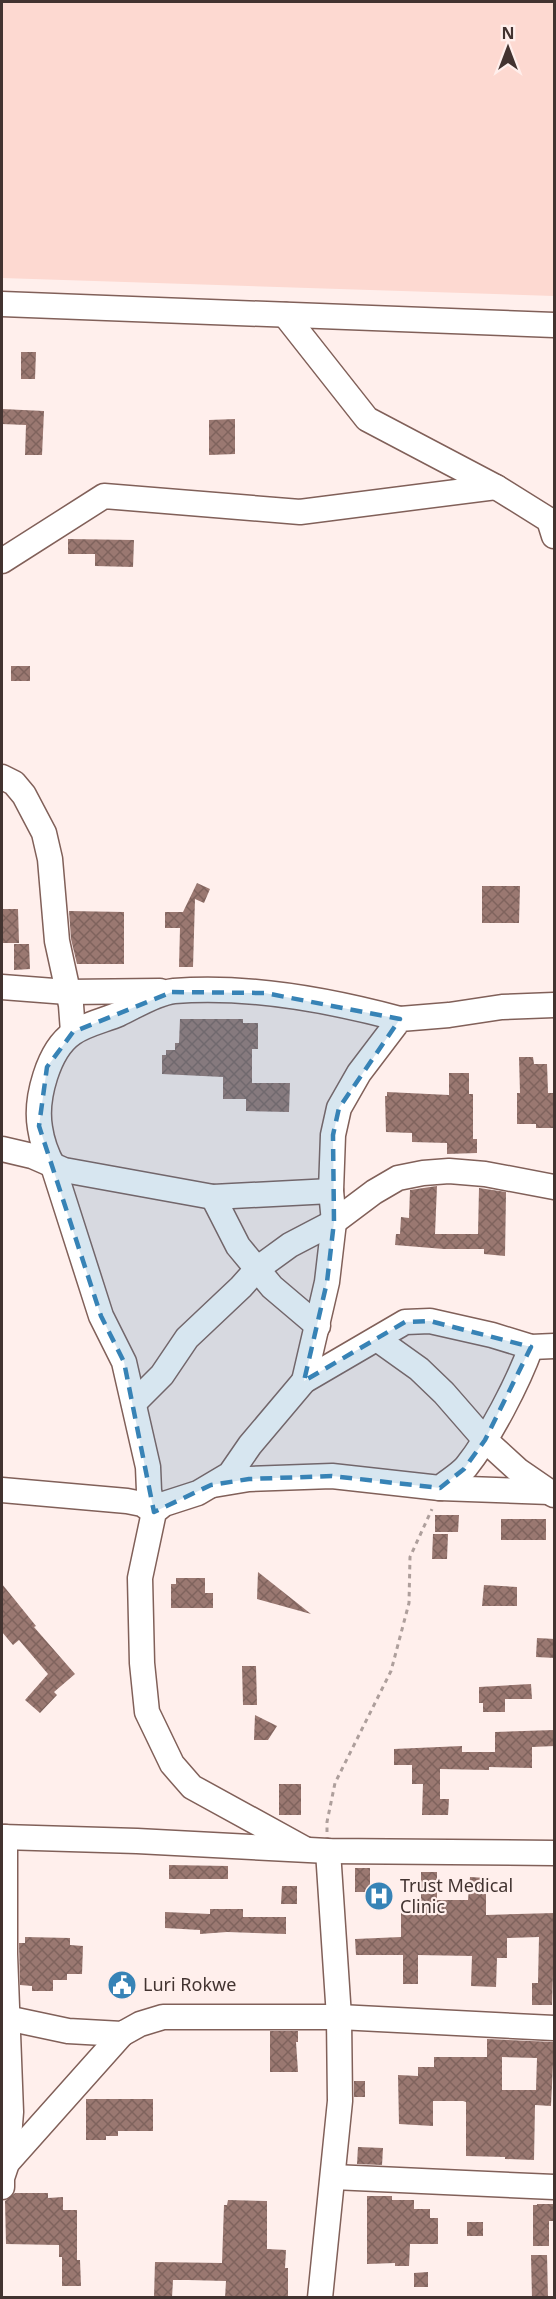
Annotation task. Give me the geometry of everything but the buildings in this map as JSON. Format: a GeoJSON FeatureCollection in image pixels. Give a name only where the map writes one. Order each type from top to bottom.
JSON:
{"type":"FeatureCollection","features":[{"type":"Feature","properties":{"kind":"street"},"geometry":{"type":"LineString","coordinates":[[2,304],[555,325]]}},
{"type":"Feature","properties":{"kind":"street"},"geometry":{"type":"LineString","coordinates":[[285,315],[367,418],[496,487],[549,520],[555,536]]}},
{"type":"Feature","properties":{"kind":"street"},"geometry":{"type":"LineString","coordinates":[[2,561],[104,496],[300,512],[496,487]]}},
{"type":"Feature","properties":{"kind":"street"},"geometry":{"type":"LineString","coordinates":[[2,777],[14,783],[24,795],[44,833],[50,859],[57,941],[73,1032]]}},
{"type":"Feature","properties":{"kind":"street"},"geometry":{"type":"LineString","coordinates":[[2,987],[67,992],[265,993],[321,1001],[400,1018],[449,1015],[502,1007],[555,1005]]}},
{"type":"Feature","properties":{"kind":"street"},"geometry":{"type":"LineString","coordinates":[[172,992],[73,1032],[52,1056],[47,1068],[39,1109],[39,1126],[44,1148],[53,1166],[101,1316],[124,1362],[148,1467],[149,1491],[154,1512],[140,1578],[142,1663],[147,1712],[172,1764],[192,1788],[317,1850]]}},
{"type":"Feature","properties":{"kind":"street"},"geometry":{"type":"LineString","coordinates":[[304,1381],[327,1282],[334,1221],[331,1191],[333,1135],[339,1108],[358,1073],[400,1018]]}},
{"type":"Feature","properties":{"kind":"street"},"geometry":{"type":"LineString","coordinates":[[2,1149],[32,1156],[64,1170],[213,1197],[331,1191]]}},
{"type":"Feature","properties":{"kind":"street"},"geometry":{"type":"LineString","coordinates":[[134,1402],[162,1375],[187,1338],[257,1269],[290,1245],[334,1221],[398,1178],[449,1171],[485,1174],[555,1187]]}},
{"type":"Feature","properties":{"kind":"street"},"geometry":{"type":"LineString","coordinates":[[213,1197],[238,1246],[272,1287],[318,1326]]}},
{"type":"Feature","properties":{"kind":"street"},"geometry":{"type":"LineString","coordinates":[[154,1512],[164,1504],[198,1492],[230,1474],[250,1445],[304,1381],[405,1322],[430,1321],[543,1347]]}},
{"type":"Feature","properties":{"kind":"street"},"geometry":{"type":"LineString","coordinates":[[377,1339],[419,1369],[485,1440],[519,1471],[552,1494]]}},
{"type":"Feature","properties":{"kind":"street"},"geometry":{"type":"LineString","coordinates":[[440,1488],[464,1469],[485,1440],[524,1367],[543,1347]]}},
{"type":"Feature","properties":{"kind":"street"},"geometry":{"type":"LineString","coordinates":[[211,1485],[249,1479],[332,1476],[440,1488],[552,1494]]}},
{"type":"Feature","properties":{"kind":"street"},"geometry":{"type":"LineString","coordinates":[[2,1490],[127,1501],[142,1504],[154,1512]]}},
{"type":"Feature","properties":{"kind":"street"},"geometry":{"type":"LineString","coordinates":[[2,2187],[11,2112],[5,2018],[3,1837],[317,1850],[555,1853]]}},
{"type":"Feature","properties":{"kind":"street"},"geometry":{"type":"LineString","coordinates":[[317,1850],[339,2018],[340,2101],[320,2298]]}},
{"type":"Feature","properties":{"kind":"street"},"geometry":{"type":"LineString","coordinates":[[4,2173],[122,2034],[140,2024],[163,2017],[339,2018],[555,2028]]}},
{"type":"Feature","properties":{"kind":"street"},"geometry":{"type":"LineString","coordinates":[[5,2018],[68,2031],[122,2034]]}},
{"type":"Feature","properties":{"kind":"street"},"geometry":{"type":"LineString","coordinates":[[333,2177],[555,2187]]}},
{"type":"Feature","properties":{"kind":"path"},"geometry":{"type":"LineString","coordinates":[[317,1850],[327,1822],[335,1783],[391,1671],[409,1603],[410,1557],[440,1488]]}},
{"type":"Feature","properties":{"kind":"highlighted area"},"geometry":{"type":"Polygon","coordinates":[[[172,992],[265,993],[400,1019],[339,1108],[333,1135],[334,1222],[327,1282],[304,1381],[405,1322],[430,1321],[531,1347],[485,1440],[464,1469],[440,1488],[332,1476],[249,1479],[211,1485],[154,1512],[124,1362],[101,1316],[39,1126],[47,1067],[73,1032],[172,992]]]}},
{"type":"Feature","properties":{"kind":"shaded area"},"geometry":{"type":"Polygon","coordinates":[[[2,2],[554,2],[554,296],[2,278],[2,2]]]}},
{"type":"Feature","properties":{"kind":"place","name":"Trust Medical Clinic"},"geometry":{"type":"Point","coordinates":[379,1896]}},
{"type":"Feature","properties":{"kind":"place","name":"Luri Rokwe"},"geometry":{"type":"Point","coordinates":[122,1985]}}]}
